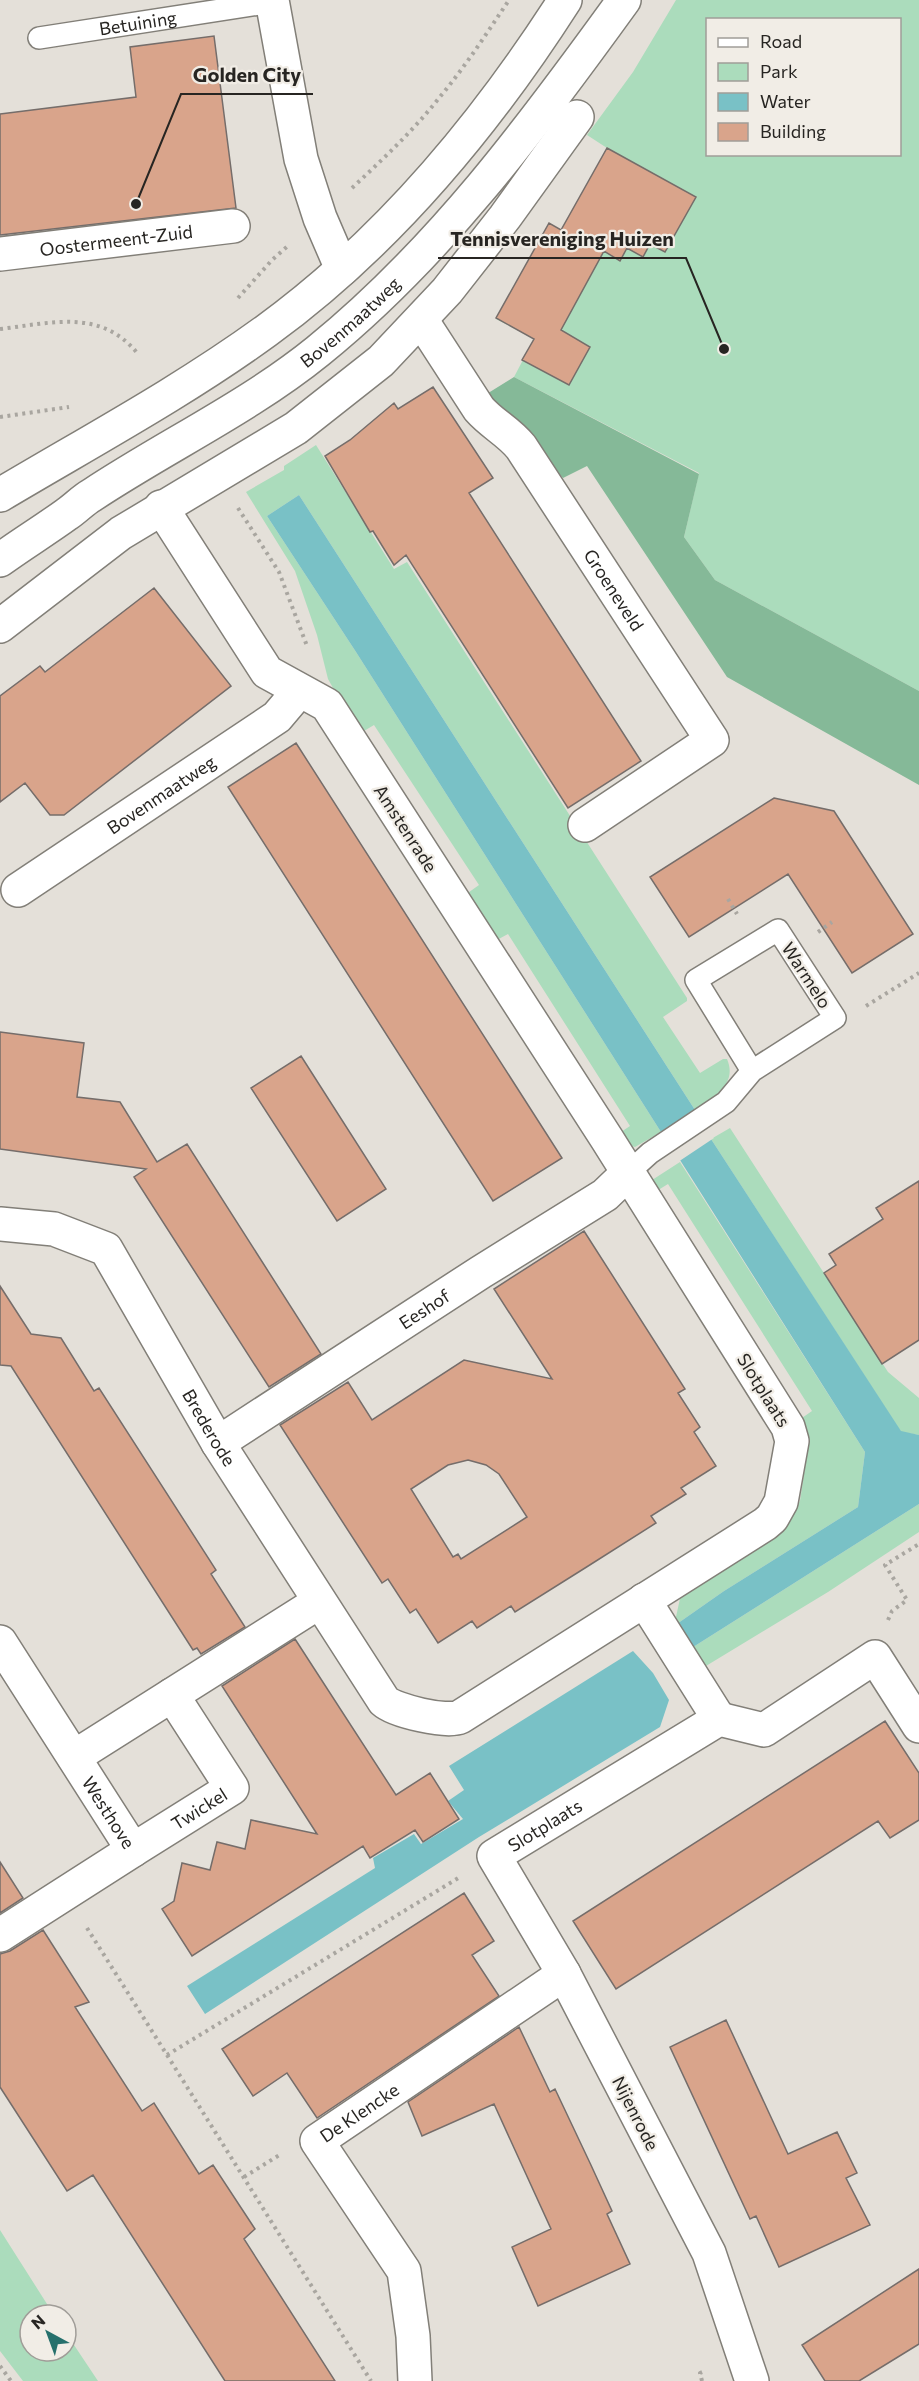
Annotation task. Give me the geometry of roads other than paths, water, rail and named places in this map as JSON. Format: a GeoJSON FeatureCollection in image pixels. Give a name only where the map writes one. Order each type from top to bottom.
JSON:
{"type":"FeatureCollection","features":[{"type":"Feature","properties":{"kind":"street"},"geometry":{"type":"LineString","coordinates":[[0,495],[223,361],[267,330],[342,269],[428,184],[530,55],[565,0]]}},
{"type":"Feature","properties":{"kind":"street","name":"Bovenmaatweg"},"geometry":{"type":"LineString","coordinates":[[0,560],[91,495],[275,381],[317,352],[356,318],[396,281],[460,212],[510,152],[624,0]]}},
{"type":"Feature","properties":{"kind":"street"},"geometry":{"type":"LineString","coordinates":[[272,1],[301,159],[320,218],[342,269]]}},
{"type":"Feature","properties":{"kind":"street"},"geometry":{"type":"LineString","coordinates":[[0,626],[121,533],[296,428],[381,361],[422,321],[505,217],[577,117]]}},
{"type":"Feature","properties":{"kind":"street","name":"Oostermeent-Zuid"},"geometry":{"type":"LineString","coordinates":[[0,254],[233,226]]}},
{"type":"Feature","properties":{"kind":"street","name":"Groeneveld"},"geometry":{"type":"LineString","coordinates":[[422,321],[479,409],[491,421],[508,432],[521,447],[712,741],[585,825]]}},
{"type":"Feature","properties":{"kind":"street","name":"Amstenrade"},"geometry":{"type":"LineString","coordinates":[[161,507],[267,672],[327,705],[639,1162]]}},
{"type":"Feature","properties":{"kind":"street","name":"Bovenmaatweg"},"geometry":{"type":"LineString","coordinates":[[18,890],[277,717],[299,691]]}},
{"type":"Feature","properties":{"kind":"street","name":"Eeshof"},"geometry":{"type":"LineString","coordinates":[[218,1443],[481,1272],[605,1195],[639,1162]]}},
{"type":"Feature","properties":{"kind":"street","name":"Slotplaats"},"geometry":{"type":"LineString","coordinates":[[380,1695],[384,1701],[394,1707],[448,1720],[455,1719],[772,1518],[781,1502],[792,1441],[788,1427],[639,1162]]}},
{"type":"Feature","properties":{"kind":"street","name":"Brederode"},"geometry":{"type":"LineString","coordinates":[[0,1224],[54,1229],[106,1249],[218,1443],[380,1695]]}},
{"type":"Feature","properties":{"kind":"street"},"geometry":{"type":"LineString","coordinates":[[644,1600],[719,1719],[764,1730],[875,1658],[919,1726]]}},
{"type":"Feature","properties":{"kind":"street"},"geometry":{"type":"LineString","coordinates":[[74,1757],[319,1602]]}},
{"type":"Feature","properties":{"kind":"street","name":"Westhove"},"geometry":{"type":"LineString","coordinates":[[0,1642],[133,1850],[0,1935]]}},
{"type":"Feature","properties":{"kind":"street","name":"Twickel"},"geometry":{"type":"LineString","coordinates":[[133,1850],[232,1788],[172,1695]]}},
{"type":"Feature","properties":{"kind":"street","name":"Slotplaats"},"geometry":{"type":"LineString","coordinates":[[494,1856],[719,1719]]}},
{"type":"Feature","properties":{"kind":"street","name":"Nijenrode"},"geometry":{"type":"LineString","coordinates":[[494,1856],[564,1974],[709,2253],[752,2381]]}},
{"type":"Feature","properties":{"kind":"street","name":"De Klencke"},"geometry":{"type":"LineString","coordinates":[[415,2381],[413,2336],[404,2271],[317,2141],[564,1974]]}},
{"type":"Feature","properties":{"kind":"lane","name":"Betuining"},"geometry":{"type":"LineString","coordinates":[[39,38],[272,1]]}},
{"type":"Feature","properties":{"kind":"lane","name":"Warmelo"},"geometry":{"type":"LineString","coordinates":[[639,1162],[726,1102],[752,1071],[835,1018],[778,930],[696,980],[752,1071]]}},
{"type":"Feature","properties":{"kind":"water"},"geometry":{"type":"Polygon","coordinates":[[[299,495],[695,1110],[661,1132],[267,516],[299,495]]]}},
{"type":"Feature","properties":{"kind":"water"},"geometry":{"type":"Polygon","coordinates":[[[711,1139],[901,1431],[919,1435],[919,1504],[690,1649],[674,1626],[724,1591],[858,1507],[865,1452],[680,1160],[711,1139]]]}},
{"type":"Feature","properties":{"kind":"water"},"geometry":{"type":"Polygon","coordinates":[[[633,1651],[653,1673],[669,1700],[660,1727],[479,1837],[205,2014],[187,1986],[375,1868],[373,1858],[414,1834],[421,1844],[463,1819],[448,1801],[464,1790],[449,1766],[633,1651]]]}},
{"type":"Feature","properties":{"kind":"place","name":"Golden City"},"geometry":{"type":"Point","coordinates":[136,204]}},
{"type":"Feature","properties":{"kind":"place","name":"Tennisvereniging Huizen"},"geometry":{"type":"Point","coordinates":[724,349]}}]}
